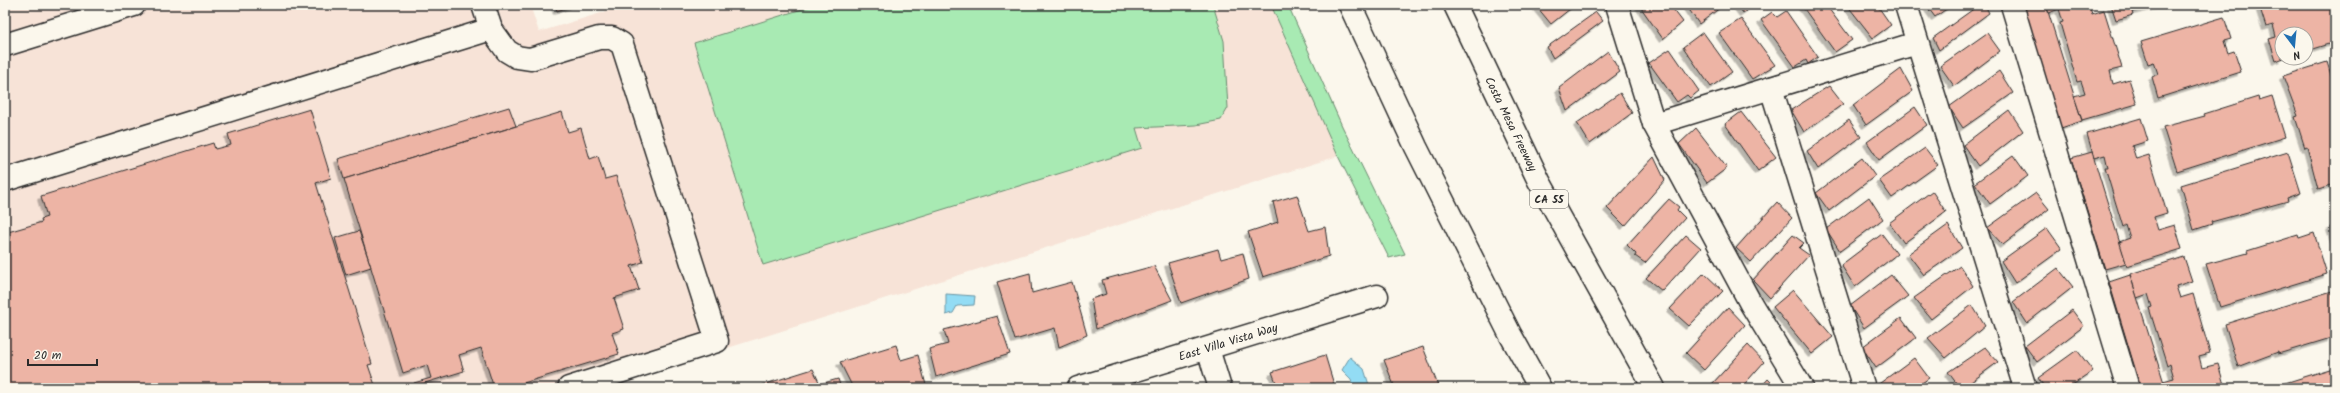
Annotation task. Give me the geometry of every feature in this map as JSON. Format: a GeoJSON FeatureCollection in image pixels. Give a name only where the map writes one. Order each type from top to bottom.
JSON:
{"type":"FeatureCollection","features":[{"type":"Feature","properties":{"kind":"main road"},"geometry":{"type":"LineString","coordinates":[[5,45],[134,5]]}},
{"type":"Feature","properties":{"kind":"main road"},"geometry":{"type":"LineString","coordinates":[[483,5],[491,29],[507,51],[517,57],[530,59],[599,38],[612,38],[622,44],[717,341],[569,388]]}},
{"type":"Feature","properties":{"kind":"main road"},"geometry":{"type":"LineString","coordinates":[[1350,5],[1419,154],[1510,334],[1540,388]]}},
{"type":"Feature","properties":{"kind":"main road","name":"Costa Mesa Freeway"},"geometry":{"type":"LineString","coordinates":[[1455,5],[1539,181],[1654,388]]}},
{"type":"Feature","properties":{"kind":"main road"},"geometry":{"type":"LineString","coordinates":[[1617,5],[1654,124],[1751,304],[1802,388]]}},
{"type":"Feature","properties":{"kind":"main road"},"geometry":{"type":"LineString","coordinates":[[1906,5],[2025,388]]}},
{"type":"Feature","properties":{"kind":"main road"},"geometry":{"type":"LineString","coordinates":[[2012,5],[2128,388]]}},
{"type":"Feature","properties":{"kind":"main road"},"geometry":{"type":"LineString","coordinates":[[5,180],[491,29]]}},
{"type":"Feature","properties":{"kind":"main road"},"geometry":{"type":"LineString","coordinates":[[1654,124],[1917,43]]}},
{"type":"Feature","properties":{"kind":"main road"},"geometry":{"type":"LineString","coordinates":[[1771,88],[1864,388]]}},
{"type":"Feature","properties":{"kind":"main road","name":"East Villa Vista Way"},"geometry":{"type":"LineString","coordinates":[[1078,388],[1377,296]]}},
{"type":"Feature","properties":{"kind":"main road"},"geometry":{"type":"LineString","coordinates":[[1208,349],[1220,388]]}},
{"type":"Feature","properties":{"kind":"shaded area"},"geometry":{"type":"Polygon","coordinates":[[[5,5],[530,5],[539,32],[627,5],[1288,5],[1354,151],[600,388],[5,388],[5,5]]]}},
{"type":"Feature","properties":{"kind":"green space"},"geometry":{"type":"Polygon","coordinates":[[[815,5],[1213,5],[1224,41],[1228,108],[1221,120],[1196,125],[1136,128],[1142,148],[763,265],[694,43],[815,5]]]}},
{"type":"Feature","properties":{"kind":"green space"},"geometry":{"type":"Polygon","coordinates":[[[1271,5],[1288,5],[1342,126],[1405,254],[1389,258],[1338,156],[1271,5]]]}},
{"type":"Feature","properties":{"kind":"water"},"geometry":{"type":"Polygon","coordinates":[[[946,294],[975,296],[974,305],[957,306],[953,313],[946,315],[946,294]]]}},
{"type":"Feature","properties":{"kind":"water"},"geometry":{"type":"Polygon","coordinates":[[[1350,357],[1364,369],[1370,388],[1353,388],[1351,379],[1342,370],[1350,357]]]}},
{"type":"Feature","properties":{"kind":"building"},"geometry":{"type":"Polygon","coordinates":[[[555,5],[574,5],[557,11],[555,5]]]}},
{"type":"Feature","properties":{"kind":"building"},"geometry":{"type":"Polygon","coordinates":[[[1540,5],[1575,5],[1551,24],[1537,7],[1540,5]]]}},
{"type":"Feature","properties":{"kind":"building"},"geometry":{"type":"Polygon","coordinates":[[[1639,5],[1670,5],[1683,22],[1663,39],[1639,5]]]}},
{"type":"Feature","properties":{"kind":"building"},"geometry":{"type":"Polygon","coordinates":[[[1686,5],[1719,5],[1721,7],[1699,24],[1686,5]]]}},
{"type":"Feature","properties":{"kind":"building"},"geometry":{"type":"Polygon","coordinates":[[[1737,5],[1754,5],[1743,13],[1737,5]]]}},
{"type":"Feature","properties":{"kind":"building"},"geometry":{"type":"Polygon","coordinates":[[[1826,5],[1852,40],[1835,52],[1802,6],[1826,5]]]}},
{"type":"Feature","properties":{"kind":"building"},"geometry":{"type":"Polygon","coordinates":[[[1847,5],[1877,5],[1891,25],[1873,38],[1847,5]]]}},
{"type":"Feature","properties":{"kind":"building"},"geometry":{"type":"Polygon","coordinates":[[[1926,5],[1952,5],[1935,17],[1926,5]]]}},
{"type":"Feature","properties":{"kind":"building"},"geometry":{"type":"Polygon","coordinates":[[[1979,5],[1985,5],[1989,13],[1939,50],[1933,38],[1979,5]]]}},
{"type":"Feature","properties":{"kind":"building"},"geometry":{"type":"Polygon","coordinates":[[[2023,5],[2046,5],[2082,121],[2061,128],[2023,5]]]}},
{"type":"Feature","properties":{"kind":"building"},"geometry":{"type":"Polygon","coordinates":[[[2046,5],[2089,5],[2092,14],[2104,10],[2122,68],[2110,71],[2113,84],[2129,79],[2137,104],[2082,120],[2074,96],[2085,93],[2081,81],[2077,82],[2060,23],[2063,22],[2059,9],[2049,13],[2046,5]]]}},
{"type":"Feature","properties":{"kind":"building"},"geometry":{"type":"Polygon","coordinates":[[[2111,5],[2163,5],[2132,12],[2133,15],[2116,20],[2111,5]]]}},
{"type":"Feature","properties":{"kind":"building"},"geometry":{"type":"Polygon","coordinates":[[[2259,5],[2335,5],[2335,42],[2314,49],[2314,26],[2274,26],[2274,29],[2273,25],[2266,27],[2259,5]]]}},
{"type":"Feature","properties":{"kind":"building"},"geometry":{"type":"Polygon","coordinates":[[[1786,11],[1818,57],[1808,64],[1806,60],[1795,67],[1761,20],[1772,12],[1777,17],[1786,11]]]}},
{"type":"Feature","properties":{"kind":"building"},"geometry":{"type":"Polygon","coordinates":[[[1596,12],[1603,21],[1553,58],[1547,47],[1596,12]]]}},
{"type":"Feature","properties":{"kind":"building"},"geometry":{"type":"Polygon","coordinates":[[[2224,17],[2231,39],[2224,41],[2228,53],[2234,51],[2241,72],[2158,98],[2152,77],[2158,74],[2154,62],[2148,64],[2141,42],[2224,17]]]}},
{"type":"Feature","properties":{"kind":"building"},"geometry":{"type":"Polygon","coordinates":[[[1741,19],[1775,65],[1752,79],[1719,33],[1741,19]]]}},
{"type":"Feature","properties":{"kind":"building"},"geometry":{"type":"Polygon","coordinates":[[[1703,32],[1732,72],[1711,87],[1683,47],[1703,32]]]}},
{"type":"Feature","properties":{"kind":"building"},"geometry":{"type":"Polygon","coordinates":[[[1987,33],[2000,51],[1954,86],[1940,66],[1987,33]]]}},
{"type":"Feature","properties":{"kind":"building"},"geometry":{"type":"Polygon","coordinates":[[[2274,38],[2274,55],[2269,39],[2274,38]]]}},
{"type":"Feature","properties":{"kind":"building"},"geometry":{"type":"Polygon","coordinates":[[[1670,49],[1699,91],[1690,98],[1687,95],[1677,102],[1649,63],[1670,49]]]}},
{"type":"Feature","properties":{"kind":"building"},"geometry":{"type":"Polygon","coordinates":[[[1608,51],[1620,72],[1567,111],[1559,88],[1608,51]]]}},
{"type":"Feature","properties":{"kind":"building"},"geometry":{"type":"Polygon","coordinates":[[[2327,62],[2335,88],[2335,184],[2318,189],[2307,147],[2305,148],[2295,117],[2298,116],[2283,76],[2327,62]]]}},
{"type":"Feature","properties":{"kind":"building"},"geometry":{"type":"Polygon","coordinates":[[[1901,69],[1913,91],[1866,125],[1853,105],[1901,69]]]}},
{"type":"Feature","properties":{"kind":"building"},"geometry":{"type":"Polygon","coordinates":[[[1999,71],[2013,93],[1963,128],[1949,107],[1999,71]]]}},
{"type":"Feature","properties":{"kind":"building"},"geometry":{"type":"Polygon","coordinates":[[[1829,86],[1843,104],[1804,132],[1791,110],[1829,86]]]}},
{"type":"Feature","properties":{"kind":"building"},"geometry":{"type":"Polygon","coordinates":[[[1620,93],[1632,113],[1590,144],[1577,123],[1620,93]]]}},
{"type":"Feature","properties":{"kind":"building"},"geometry":{"type":"Polygon","coordinates":[[[2272,96],[2285,137],[2177,171],[2163,127],[2205,116],[2204,114],[2258,97],[2259,100],[2272,96]]]}},
{"type":"Feature","properties":{"kind":"building"},"geometry":{"type":"Polygon","coordinates":[[[509,107],[516,126],[344,179],[338,159],[509,107]]]}},
{"type":"Feature","properties":{"kind":"building"},"geometry":{"type":"Polygon","coordinates":[[[1915,107],[1927,125],[1879,160],[1867,142],[1915,107]]]}},
{"type":"Feature","properties":{"kind":"building"},"geometry":{"type":"Polygon","coordinates":[[[310,109],[331,178],[316,183],[372,364],[368,365],[376,388],[5,388],[5,239],[10,238],[8,232],[42,222],[41,219],[47,217],[41,196],[213,143],[215,149],[231,145],[228,134],[310,109]]]}},
{"type":"Feature","properties":{"kind":"building"},"geometry":{"type":"Polygon","coordinates":[[[2009,110],[2023,131],[1978,166],[1963,145],[2009,110]]]}},
{"type":"Feature","properties":{"kind":"building"},"geometry":{"type":"Polygon","coordinates":[[[562,112],[568,132],[581,128],[590,159],[598,156],[605,179],[616,176],[643,262],[631,266],[639,290],[614,298],[624,329],[612,333],[619,354],[507,388],[494,388],[481,348],[459,355],[464,371],[415,386],[414,383],[431,378],[427,365],[403,373],[344,179],[562,112]]]}},
{"type":"Feature","properties":{"kind":"building"},"geometry":{"type":"Polygon","coordinates":[[[1741,112],[1776,157],[1758,171],[1725,124],[1741,112]]]}},
{"type":"Feature","properties":{"kind":"building"},"geometry":{"type":"Polygon","coordinates":[[[2141,118],[2148,141],[2132,146],[2136,159],[2149,155],[2167,213],[2154,217],[2158,230],[2175,225],[2182,249],[2127,266],[2119,242],[2130,238],[2126,225],[2123,227],[2105,168],[2108,168],[2105,155],[2094,158],[2087,134],[2141,118]]]}},
{"type":"Feature","properties":{"kind":"building"},"geometry":{"type":"Polygon","coordinates":[[[1849,120],[1861,137],[1818,169],[1807,151],[1849,120]]]}},
{"type":"Feature","properties":{"kind":"building"},"geometry":{"type":"Polygon","coordinates":[[[1696,128],[1727,168],[1707,183],[1679,144],[1696,128]]]}},
{"type":"Feature","properties":{"kind":"building"},"geometry":{"type":"Polygon","coordinates":[[[1925,148],[1938,165],[1892,198],[1879,180],[1925,148]]]}},
{"type":"Feature","properties":{"kind":"building"},"geometry":{"type":"Polygon","coordinates":[[[2092,152],[2126,263],[2105,269],[2071,158],[2092,152]]]}},
{"type":"Feature","properties":{"kind":"building"},"geometry":{"type":"Polygon","coordinates":[[[2288,152],[2301,193],[2287,198],[2288,201],[2211,222],[2212,224],[2194,230],[2181,185],[2288,152]]]}},
{"type":"Feature","properties":{"kind":"building"},"geometry":{"type":"Polygon","coordinates":[[[2013,155],[2028,176],[1990,204],[1975,183],[2013,155]]]}},
{"type":"Feature","properties":{"kind":"building"},"geometry":{"type":"Polygon","coordinates":[[[1654,157],[1665,180],[1625,226],[1607,208],[1654,157]]]}},
{"type":"Feature","properties":{"kind":"building"},"geometry":{"type":"Polygon","coordinates":[[[1862,158],[1875,176],[1829,211],[1816,193],[1862,158]]]}},
{"type":"Feature","properties":{"kind":"building"},"geometry":{"type":"Polygon","coordinates":[[[1932,191],[1946,212],[1904,243],[1889,223],[1932,191]]]}},
{"type":"Feature","properties":{"kind":"building"},"geometry":{"type":"Polygon","coordinates":[[[2036,193],[2049,209],[2003,245],[1987,228],[2036,193]]]}},
{"type":"Feature","properties":{"kind":"building"},"geometry":{"type":"Polygon","coordinates":[[[1297,195],[1309,231],[1325,227],[1329,256],[1263,277],[1248,232],[1278,222],[1273,202],[1297,195]]]}},
{"type":"Feature","properties":{"kind":"building"},"geometry":{"type":"Polygon","coordinates":[[[1869,197],[1883,219],[1840,251],[1826,229],[1869,197]]]}},
{"type":"Feature","properties":{"kind":"building"},"geometry":{"type":"Polygon","coordinates":[[[1669,199],[1679,207],[1677,210],[1685,218],[1645,263],[1635,256],[1636,254],[1627,245],[1669,199]]]}},
{"type":"Feature","properties":{"kind":"building"},"geometry":{"type":"Polygon","coordinates":[[[1777,202],[1792,218],[1751,262],[1736,248],[1777,202]]]}},
{"type":"Feature","properties":{"kind":"building"},"geometry":{"type":"Polygon","coordinates":[[[1948,225],[1962,248],[1924,275],[1908,254],[1948,225]]]}},
{"type":"Feature","properties":{"kind":"building"},"geometry":{"type":"Polygon","coordinates":[[[2335,225],[2335,242],[2330,227],[2335,225]]]}},
{"type":"Feature","properties":{"kind":"building"},"geometry":{"type":"Polygon","coordinates":[[[2047,228],[2062,249],[2015,283],[2001,261],[2047,228]]]}},
{"type":"Feature","properties":{"kind":"building"},"geometry":{"type":"Polygon","coordinates":[[[359,231],[371,267],[346,275],[335,238],[359,231]]]}},
{"type":"Feature","properties":{"kind":"building"},"geometry":{"type":"Polygon","coordinates":[[[2314,233],[2327,274],[2220,307],[2206,264],[2248,253],[2247,251],[2298,235],[2299,238],[2314,233]]]}},
{"type":"Feature","properties":{"kind":"building"},"geometry":{"type":"Polygon","coordinates":[[[1882,234],[1897,254],[1855,287],[1841,265],[1882,234]]]}},
{"type":"Feature","properties":{"kind":"building"},"geometry":{"type":"Polygon","coordinates":[[[1686,235],[1701,248],[1662,291],[1646,278],[1686,235]]]}},
{"type":"Feature","properties":{"kind":"building"},"geometry":{"type":"Polygon","coordinates":[[[1793,235],[1804,243],[1799,248],[1809,255],[1770,298],[1753,280],[1793,235]]]}},
{"type":"Feature","properties":{"kind":"building"},"geometry":{"type":"Polygon","coordinates":[[[1218,249],[1221,259],[1243,253],[1249,279],[1181,303],[1168,263],[1218,249]]]}},
{"type":"Feature","properties":{"kind":"building"},"geometry":{"type":"Polygon","coordinates":[[[2184,257],[2192,281],[2176,286],[2180,298],[2193,294],[2210,353],[2199,356],[2202,368],[2218,364],[2225,388],[2165,388],[2163,381],[2174,378],[2170,364],[2167,366],[2149,308],[2152,307],[2148,294],[2137,298],[2130,274],[2184,257]]]}},
{"type":"Feature","properties":{"kind":"building"},"geometry":{"type":"Polygon","coordinates":[[[1154,266],[1172,300],[1096,329],[1091,299],[1106,294],[1102,280],[1154,266]]]}},
{"type":"Feature","properties":{"kind":"building"},"geometry":{"type":"Polygon","coordinates":[[[1960,266],[1973,286],[1931,319],[1914,298],[1960,266]]]}},
{"type":"Feature","properties":{"kind":"building"},"geometry":{"type":"Polygon","coordinates":[[[2058,268],[2073,287],[2027,323],[2013,302],[2058,268]]]}},
{"type":"Feature","properties":{"kind":"building"},"geometry":{"type":"Polygon","coordinates":[[[1030,273],[1032,293],[1072,282],[1087,335],[1059,347],[1055,328],[1015,340],[997,282],[1030,273]]]}},
{"type":"Feature","properties":{"kind":"building"},"geometry":{"type":"Polygon","coordinates":[[[1704,273],[1723,291],[1689,326],[1670,309],[1704,273]]]}},
{"type":"Feature","properties":{"kind":"building"},"geometry":{"type":"Polygon","coordinates":[[[1891,275],[1908,296],[1864,328],[1850,306],[1891,275]]]}},
{"type":"Feature","properties":{"kind":"building"},"geometry":{"type":"Polygon","coordinates":[[[2130,275],[2165,386],[2160,388],[2141,388],[2109,282],[2130,275]]]}},
{"type":"Feature","properties":{"kind":"building"},"geometry":{"type":"Polygon","coordinates":[[[1793,290],[1833,337],[1812,354],[1773,307],[1793,290]]]}},
{"type":"Feature","properties":{"kind":"building"},"geometry":{"type":"Polygon","coordinates":[[[2332,291],[2335,301],[2335,334],[2330,335],[2331,338],[2278,354],[2278,352],[2238,367],[2225,324],[2332,291]]]}},
{"type":"Feature","properties":{"kind":"building"},"geometry":{"type":"Polygon","coordinates":[[[1972,305],[1985,326],[1946,358],[1928,338],[1972,305]]]}},
{"type":"Feature","properties":{"kind":"building"},"geometry":{"type":"Polygon","coordinates":[[[1728,307],[1745,325],[1704,370],[1686,353],[1728,307]]]}},
{"type":"Feature","properties":{"kind":"building"},"geometry":{"type":"Polygon","coordinates":[[[2072,310],[2084,326],[2037,362],[2025,346],[2072,310]]]}},
{"type":"Feature","properties":{"kind":"building"},"geometry":{"type":"Polygon","coordinates":[[[997,316],[1010,354],[936,377],[929,349],[948,344],[944,330],[997,316]]]}},
{"type":"Feature","properties":{"kind":"building"},"geometry":{"type":"Polygon","coordinates":[[[1901,318],[1916,338],[1876,368],[1862,347],[1901,318]]]}},
{"type":"Feature","properties":{"kind":"building"},"geometry":{"type":"Polygon","coordinates":[[[896,345],[901,360],[918,355],[926,385],[913,388],[853,388],[840,362],[896,345]]]}},
{"type":"Feature","properties":{"kind":"building"},"geometry":{"type":"Polygon","coordinates":[[[1748,345],[1764,362],[1741,388],[1716,388],[1712,384],[1748,345]]]}},
{"type":"Feature","properties":{"kind":"building"},"geometry":{"type":"Polygon","coordinates":[[[1423,347],[1439,388],[1395,388],[1384,360],[1423,347]]]}},
{"type":"Feature","properties":{"kind":"building"},"geometry":{"type":"Polygon","coordinates":[[[1985,347],[1998,362],[1963,388],[1960,388],[1948,372],[1985,347]]]}},
{"type":"Feature","properties":{"kind":"building"},"geometry":{"type":"Polygon","coordinates":[[[2077,350],[2093,371],[2068,388],[2045,388],[2038,378],[2077,350]]]}},
{"type":"Feature","properties":{"kind":"building"},"geometry":{"type":"Polygon","coordinates":[[[1325,355],[1335,388],[1278,388],[1272,372],[1325,355]]]}},
{"type":"Feature","properties":{"kind":"building"},"geometry":{"type":"Polygon","coordinates":[[[1914,358],[1929,378],[1915,388],[1877,388],[1876,386],[1914,358]]]}},
{"type":"Feature","properties":{"kind":"building"},"geometry":{"type":"Polygon","coordinates":[[[2333,368],[2335,388],[2269,388],[2333,368]]]}},
{"type":"Feature","properties":{"kind":"building"},"geometry":{"type":"Polygon","coordinates":[[[813,369],[820,384],[838,379],[841,388],[763,388],[762,385],[813,369]]]}},
{"type":"Feature","properties":{"kind":"building"},"geometry":{"type":"Polygon","coordinates":[[[1768,379],[1777,388],[1760,388],[1768,379]]]}}]}
